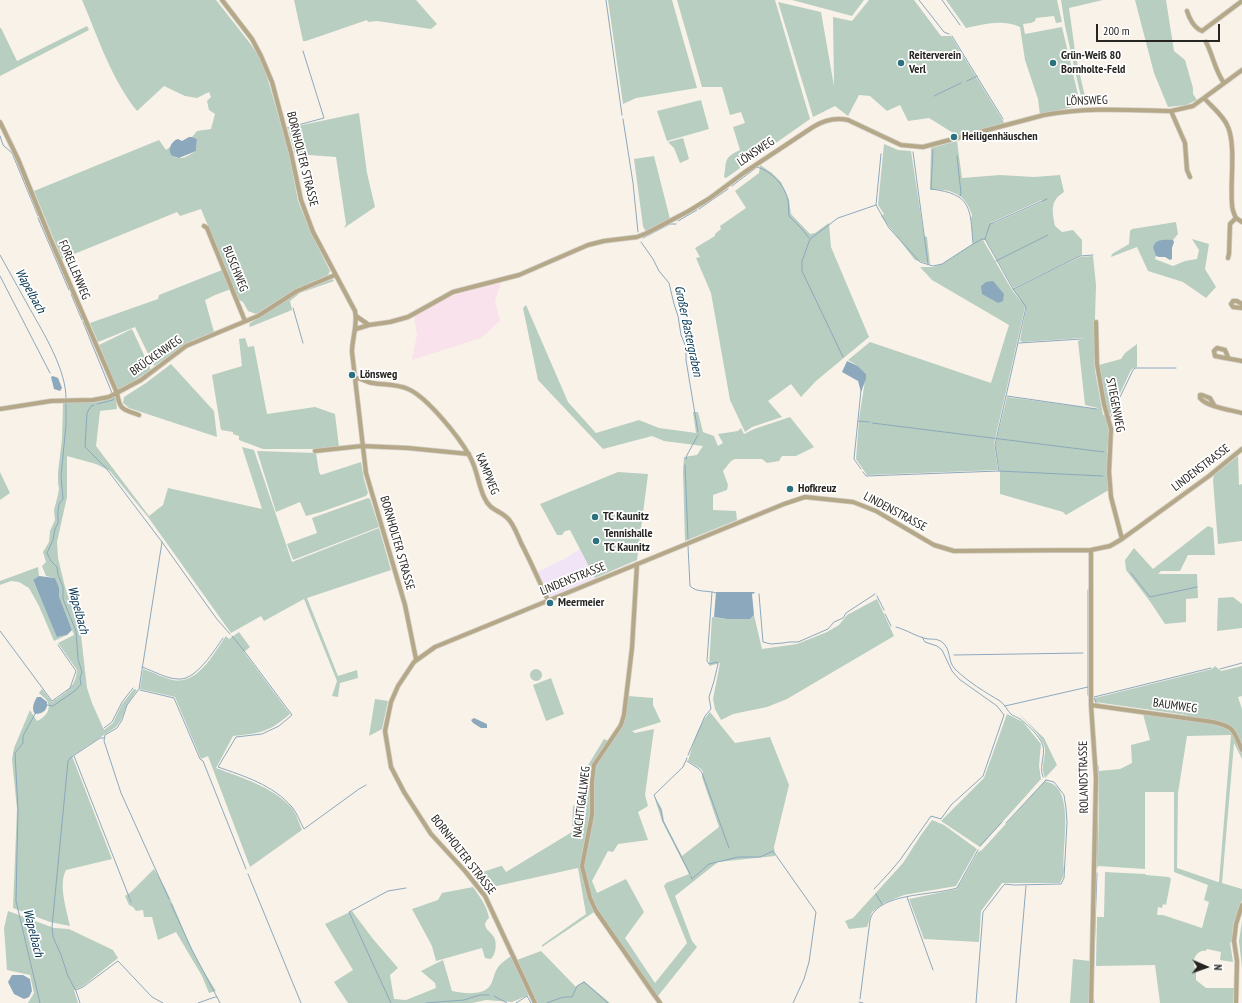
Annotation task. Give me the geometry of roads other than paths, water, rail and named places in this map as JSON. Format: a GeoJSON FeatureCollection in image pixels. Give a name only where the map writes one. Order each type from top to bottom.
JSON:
{"type":"FeatureCollection","features":[{"type":"Feature","properties":{"kind":"street","name":"BORNHOLTER STRASSE"},"geometry":{"type":"LineString","coordinates":[[222,0],[252,39],[267,68],[292,153],[301,200],[313,232],[355,311],[356,329],[352,342],[352,352],[366,473],[405,605],[416,659],[398,686],[387,715],[384,731],[391,767],[404,792],[431,834],[465,871],[484,896],[535,1003]]}},
{"type":"Feature","properties":{"kind":"street"},"geometry":{"type":"LineString","coordinates":[[1187,11],[1188,17],[1199,30],[1202,31],[1242,1]]}},
{"type":"Feature","properties":{"kind":"street"},"geometry":{"type":"LineString","coordinates":[[1206,42],[1211,52],[1219,77],[1224,83]]}},
{"type":"Feature","properties":{"kind":"street","name":"LÖNSWEG"},"geometry":{"type":"LineString","coordinates":[[356,329],[408,317],[453,292],[519,275],[588,245],[604,241],[637,237],[647,233],[704,202],[782,146],[824,120],[838,118],[848,120],[901,145],[922,147],[1064,112],[1083,110],[1171,111],[1193,106],[1242,70]]}},
{"type":"Feature","properties":{"kind":"street"},"geometry":{"type":"LineString","coordinates":[[1204,98],[1225,122],[1228,128],[1232,148],[1232,205],[1236,218],[1242,222]]}},
{"type":"Feature","properties":{"kind":"street"},"geometry":{"type":"LineString","coordinates":[[1171,111],[1185,143],[1187,170],[1190,176]]}},
{"type":"Feature","properties":{"kind":"street","name":"FORELLENWEG"},"geometry":{"type":"LineString","coordinates":[[0,122],[18,159],[117,394],[119,405],[122,409],[138,415]]}},
{"type":"Feature","properties":{"kind":"street"},"geometry":{"type":"LineString","coordinates":[[1228,258],[1230,224],[1236,218]]}},
{"type":"Feature","properties":{"kind":"street","name":"BUSCHWEG"},"geometry":{"type":"LineString","coordinates":[[204,226],[207,228],[245,321]]}},
{"type":"Feature","properties":{"kind":"street","name":"BRÜCKENWEG"},"geometry":{"type":"LineString","coordinates":[[0,410],[52,402],[93,400],[117,394],[141,380],[186,346],[258,316],[297,291],[335,275]]}},
{"type":"Feature","properties":{"kind":"street"},"geometry":{"type":"LineString","coordinates":[[1242,304],[1237,301],[1233,301],[1231,304],[1233,307],[1242,308]]}},
{"type":"Feature","properties":{"kind":"street"},"geometry":{"type":"LineString","coordinates":[[356,316],[369,325]]}},
{"type":"Feature","properties":{"kind":"street","name":"STIEGENWEG"},"geometry":{"type":"LineString","coordinates":[[1096,322],[1097,364],[1104,404],[1111,429],[1109,472],[1111,497],[1122,539]]}},
{"type":"Feature","properties":{"kind":"street"},"geometry":{"type":"LineString","coordinates":[[1228,357],[1242,361]]}},
{"type":"Feature","properties":{"kind":"street","name":"KAMPWEG"},"geometry":{"type":"LineString","coordinates":[[355,378],[370,383],[408,389],[416,394],[442,418],[469,454],[484,497],[491,508],[505,514],[511,522],[548,600]]}},
{"type":"Feature","properties":{"kind":"street"},"geometry":{"type":"LineString","coordinates":[[1214,405],[1242,413]]}},
{"type":"Feature","properties":{"kind":"street"},"geometry":{"type":"LineString","coordinates":[[315,451],[362,446],[408,448],[469,454]]}},
{"type":"Feature","properties":{"kind":"street","name":"LINDENSTRASSE"},"geometry":{"type":"LineString","coordinates":[[416,659],[436,647],[548,600],[805,497],[853,502],[876,511],[934,545],[954,551],[1091,550],[1110,546],[1122,539],[1209,476],[1242,450]]}},
{"type":"Feature","properties":{"kind":"street","name":"ROLANDSTRASSE"},"geometry":{"type":"LineString","coordinates":[[1091,550],[1092,705],[1096,778],[1092,1003]]}},
{"type":"Feature","properties":{"kind":"street","name":"NACHTIGALLWEG"},"geometry":{"type":"LineString","coordinates":[[638,564],[632,648],[624,715],[621,725],[594,765],[592,781],[592,815],[582,866],[590,898],[596,911],[660,1003]]}},
{"type":"Feature","properties":{"kind":"street","name":"BAUMWEG"},"geometry":{"type":"LineString","coordinates":[[1092,705],[1226,725],[1232,729],[1236,735],[1242,750]]}},
{"type":"Feature","properties":{"kind":"street"},"geometry":{"type":"LineString","coordinates":[[1236,1003],[1237,961],[1234,941],[1236,924],[1242,905]]}},
{"type":"Feature","properties":{"kind":"water"},"geometry":{"type":"Polygon","coordinates":[[[189,137],[197,139],[196,151],[179,158],[172,156],[170,146],[173,142],[178,139],[182,141],[189,137]]]}},
{"type":"Feature","properties":{"kind":"water"},"geometry":{"type":"Polygon","coordinates":[[[1173,240],[1172,259],[1170,260],[1165,257],[1156,256],[1153,248],[1158,241],[1173,240]]]}},
{"type":"Feature","properties":{"kind":"water"},"geometry":{"type":"Polygon","coordinates":[[[993,281],[1004,294],[1003,301],[998,303],[982,294],[981,286],[986,282],[993,281]]]}},
{"type":"Feature","properties":{"kind":"water"},"geometry":{"type":"Polygon","coordinates":[[[847,361],[858,366],[866,374],[866,379],[861,392],[858,381],[842,372],[847,361]]]}},
{"type":"Feature","properties":{"kind":"water"},"geometry":{"type":"Polygon","coordinates":[[[53,376],[58,378],[62,388],[60,391],[54,389],[51,377],[53,376]]]}},
{"type":"Feature","properties":{"kind":"water"},"geometry":{"type":"Polygon","coordinates":[[[39,576],[55,578],[59,588],[59,596],[72,630],[67,635],[57,637],[33,580],[39,576]]]}},
{"type":"Feature","properties":{"kind":"water"},"geometry":{"type":"Polygon","coordinates":[[[716,592],[754,592],[755,593],[752,594],[754,615],[750,619],[727,619],[714,617],[716,592]]]}},
{"type":"Feature","properties":{"kind":"water"},"geometry":{"type":"Polygon","coordinates":[[[37,697],[41,697],[47,702],[47,707],[44,711],[35,714],[33,708],[37,697]]]}},
{"type":"Feature","properties":{"kind":"water"},"geometry":{"type":"Polygon","coordinates":[[[474,718],[487,724],[487,728],[481,728],[473,723],[471,720],[474,718]]]}},
{"type":"Feature","properties":{"kind":"water"},"geometry":{"type":"Polygon","coordinates":[[[12,975],[23,975],[30,979],[32,991],[29,997],[24,999],[14,994],[8,982],[12,975]]]}},
{"type":"Feature","properties":{"kind":"waterway","name":"Großer Bastergraben"},"geometry":{"type":"LineString","coordinates":[[606,0],[622,115]]}},
{"type":"Feature","properties":{"kind":"waterway"},"geometry":{"type":"LineString","coordinates":[[919,0],[944,32],[949,34]]}},
{"type":"Feature","properties":{"kind":"waterway"},"geometry":{"type":"LineString","coordinates":[[942,0],[960,25]]}},
{"type":"Feature","properties":{"kind":"waterway"},"geometry":{"type":"LineString","coordinates":[[952,36],[1003,119]]}},
{"type":"Feature","properties":{"kind":"waterway"},"geometry":{"type":"LineString","coordinates":[[287,128],[324,118],[303,51]]}},
{"type":"Feature","properties":{"kind":"waterway"},"geometry":{"type":"LineString","coordinates":[[967,81],[977,76]]}},
{"type":"Feature","properties":{"kind":"waterway"},"geometry":{"type":"LineString","coordinates":[[934,96],[961,83]]}},
{"type":"Feature","properties":{"kind":"waterway","name":"Großer Bastergraben"},"geometry":{"type":"LineString","coordinates":[[623,119],[633,183],[638,232]]}},
{"type":"Feature","properties":{"kind":"waterway"},"geometry":{"type":"LineString","coordinates":[[0,136],[3,145],[12,153],[38,216]]}},
{"type":"Feature","properties":{"kind":"waterway"},"geometry":{"type":"LineString","coordinates":[[933,150],[931,189],[944,191],[962,199],[969,212],[973,243]]}},
{"type":"Feature","properties":{"kind":"waterway"},"geometry":{"type":"LineString","coordinates":[[913,152],[928,264]]}},
{"type":"Feature","properties":{"kind":"waterway"},"geometry":{"type":"LineString","coordinates":[[881,154],[876,205],[889,228],[920,262],[933,266],[942,264],[973,244],[985,239],[1013,289],[1026,307],[995,445],[999,471]]}},
{"type":"Feature","properties":{"kind":"waterway"},"geometry":{"type":"LineString","coordinates":[[957,156],[961,193],[960,196]]}},
{"type":"Feature","properties":{"kind":"waterway"},"geometry":{"type":"LineString","coordinates":[[732,186],[757,167],[772,175],[784,189],[788,200],[789,216],[809,238]]}},
{"type":"Feature","properties":{"kind":"waterway"},"geometry":{"type":"LineString","coordinates":[[699,209],[728,189]]}},
{"type":"Feature","properties":{"kind":"waterway"},"geometry":{"type":"LineString","coordinates":[[985,239],[990,224],[1047,199]]}},
{"type":"Feature","properties":{"kind":"waterway"},"geometry":{"type":"LineString","coordinates":[[843,357],[802,271],[802,261],[810,239],[838,218],[876,205]]}},
{"type":"Feature","properties":{"kind":"waterway"},"geometry":{"type":"LineString","coordinates":[[678,221],[697,210]]}},
{"type":"Feature","properties":{"kind":"waterway"},"geometry":{"type":"LineString","coordinates":[[38,218],[69,290]]}},
{"type":"Feature","properties":{"kind":"waterway"},"geometry":{"type":"LineString","coordinates":[[643,238],[670,224],[676,224]]}},
{"type":"Feature","properties":{"kind":"waterway"},"geometry":{"type":"LineString","coordinates":[[996,261],[1048,235]]}},
{"type":"Feature","properties":{"kind":"waterway","name":"Großer Bastergraben"},"geometry":{"type":"LineString","coordinates":[[641,242],[653,259],[659,271],[669,283],[678,316],[681,335],[686,347],[686,360],[698,432]]}},
{"type":"Feature","properties":{"kind":"waterway","name":"Wapelbach"},"geometry":{"type":"LineString","coordinates":[[0,255],[54,353],[63,377],[66,400]]}},
{"type":"Feature","properties":{"kind":"waterway"},"geometry":{"type":"LineString","coordinates":[[1013,289],[1080,256],[1093,255]]}},
{"type":"Feature","properties":{"kind":"waterway"},"geometry":{"type":"LineString","coordinates":[[0,276],[50,373]]}},
{"type":"Feature","properties":{"kind":"waterway"},"geometry":{"type":"LineString","coordinates":[[71,294],[82,320]]}},
{"type":"Feature","properties":{"kind":"waterway"},"geometry":{"type":"LineString","coordinates":[[293,308],[303,343]]}},
{"type":"Feature","properties":{"kind":"waterway"},"geometry":{"type":"LineString","coordinates":[[83,322],[112,393]]}},
{"type":"Feature","properties":{"kind":"waterway"},"geometry":{"type":"LineString","coordinates":[[1019,343],[1082,339]]}},
{"type":"Feature","properties":{"kind":"waterway"},"geometry":{"type":"LineString","coordinates":[[1110,418],[1135,368],[1176,368]]}},
{"type":"Feature","properties":{"kind":"waterway"},"geometry":{"type":"LineString","coordinates":[[861,390],[854,459],[861,469]]}},
{"type":"Feature","properties":{"kind":"waterway"},"geometry":{"type":"LineString","coordinates":[[1007,396],[1097,409]]}},
{"type":"Feature","properties":{"kind":"waterway"},"geometry":{"type":"LineString","coordinates":[[97,404],[113,400],[114,398]]}},
{"type":"Feature","properties":{"kind":"waterway","name":"Wapelbach"},"geometry":{"type":"LineString","coordinates":[[47,705],[53,706],[76,690],[81,684],[80,678],[82,672],[78,659],[76,631],[63,599],[63,587],[58,575],[57,567],[51,561],[47,553],[58,523],[59,504],[63,499],[61,476],[66,425],[66,403]]}},
{"type":"Feature","properties":{"kind":"waterway"},"geometry":{"type":"LineString","coordinates":[[94,405],[91,406],[87,413],[85,447],[106,468],[162,542],[216,618],[230,634]]}},
{"type":"Feature","properties":{"kind":"waterway"},"geometry":{"type":"LineString","coordinates":[[858,421],[869,422]]}},
{"type":"Feature","properties":{"kind":"waterway"},"geometry":{"type":"LineString","coordinates":[[872,423],[1104,452]]}},
{"type":"Feature","properties":{"kind":"waterway","name":"Großer Bastergraben"},"geometry":{"type":"LineString","coordinates":[[686,459],[698,435]]}},
{"type":"Feature","properties":{"kind":"waterway","name":"Großer Bastergraben"},"geometry":{"type":"LineString","coordinates":[[685,465],[688,539]]}},
{"type":"Feature","properties":{"kind":"waterway"},"geometry":{"type":"LineString","coordinates":[[863,472],[866,476],[999,471],[1103,476]]}},
{"type":"Feature","properties":{"kind":"waterway"},"geometry":{"type":"LineString","coordinates":[[162,542],[139,689],[127,705],[122,720],[117,728],[105,735],[104,741],[121,793],[169,899]]}},
{"type":"Feature","properties":{"kind":"waterway","name":"Großer Bastergraben"},"geometry":{"type":"LineString","coordinates":[[688,546],[690,586],[696,590],[716,593]]}},
{"type":"Feature","properties":{"kind":"waterway"},"geometry":{"type":"LineString","coordinates":[[1131,573],[1150,597],[1197,587]]}},
{"type":"Feature","properties":{"kind":"waterway"},"geometry":{"type":"LineString","coordinates":[[1088,590],[1088,695]]}},
{"type":"Feature","properties":{"kind":"waterway"},"geometry":{"type":"LineString","coordinates":[[688,755],[705,716],[711,709],[709,697],[718,664],[717,662],[709,664],[707,661],[712,592]]}},
{"type":"Feature","properties":{"kind":"waterway","name":"Großer Bastergraben"},"geometry":{"type":"LineString","coordinates":[[759,594],[763,642],[771,644],[798,642],[828,629],[834,622],[843,618],[846,613],[875,594]]}},
{"type":"Feature","properties":{"kind":"waterway","name":"Großer Bastergraben"},"geometry":{"type":"LineString","coordinates":[[877,596],[884,610]]}},
{"type":"Feature","properties":{"kind":"waterway","name":"Großer Bastergraben"},"geometry":{"type":"LineString","coordinates":[[885,614],[891,626]]}},
{"type":"Feature","properties":{"kind":"waterway","name":"Großer Bastergraben"},"geometry":{"type":"LineString","coordinates":[[896,627],[924,638],[942,642],[947,648],[951,663],[960,674],[1002,702],[1012,715],[1026,723],[1043,745],[1043,777]]}},
{"type":"Feature","properties":{"kind":"waterway"},"geometry":{"type":"LineString","coordinates":[[0,631],[52,701],[70,688],[76,671],[58,645]]}},
{"type":"Feature","properties":{"kind":"waterway"},"geometry":{"type":"LineString","coordinates":[[232,636],[292,715],[279,726],[262,734],[236,737],[218,767],[258,782],[276,793],[292,807],[304,829],[366,785]]}},
{"type":"Feature","properties":{"kind":"waterway"},"geometry":{"type":"LineString","coordinates":[[874,889],[900,860],[931,816],[941,819],[951,805],[983,776],[1004,715],[997,706],[959,679],[952,671],[942,650],[937,646],[925,642],[922,637]]}},
{"type":"Feature","properties":{"kind":"waterway"},"geometry":{"type":"LineString","coordinates":[[142,667],[171,678],[181,679],[187,677],[193,674],[205,663],[223,638]]}},
{"type":"Feature","properties":{"kind":"waterway"},"geometry":{"type":"LineString","coordinates":[[954,655],[1083,653]]}},
{"type":"Feature","properties":{"kind":"waterway"},"geometry":{"type":"LineString","coordinates":[[1220,669],[1242,663]]}},
{"type":"Feature","properties":{"kind":"waterway"},"geometry":{"type":"LineString","coordinates":[[1094,697],[1211,668]]}},
{"type":"Feature","properties":{"kind":"waterway"},"geometry":{"type":"LineString","coordinates":[[1005,706],[1088,687]]}},
{"type":"Feature","properties":{"kind":"waterway"},"geometry":{"type":"LineString","coordinates":[[104,728],[112,722],[122,702],[133,688]]}},
{"type":"Feature","properties":{"kind":"waterway"},"geometry":{"type":"LineString","coordinates":[[140,690],[174,698],[200,759],[203,761],[246,869]]}},
{"type":"Feature","properties":{"kind":"waterway"},"geometry":{"type":"LineString","coordinates":[[1094,698],[1096,703],[1099,704]]}},
{"type":"Feature","properties":{"kind":"waterway","name":"Wapelbach"},"geometry":{"type":"LineString","coordinates":[[35,714],[23,736],[23,743],[15,753],[18,810],[16,901],[40,1003]]}},
{"type":"Feature","properties":{"kind":"waterway"},"geometry":{"type":"LineString","coordinates":[[1177,715],[1185,716]]}},
{"type":"Feature","properties":{"kind":"waterway"},"geometry":{"type":"LineString","coordinates":[[80,1003],[53,937],[52,927],[68,761],[70,758],[100,738],[104,738]]}},
{"type":"Feature","properties":{"kind":"waterway"},"geometry":{"type":"LineString","coordinates":[[74,756],[131,902]]}},
{"type":"Feature","properties":{"kind":"waterway"},"geometry":{"type":"LineString","coordinates":[[687,758],[683,767],[654,795],[661,811],[663,821],[690,874]]}},
{"type":"Feature","properties":{"kind":"waterway"},"geometry":{"type":"LineString","coordinates":[[687,761],[699,769],[702,773],[729,848]]}},
{"type":"Feature","properties":{"kind":"waterway"},"geometry":{"type":"LineString","coordinates":[[1097,867],[1098,766]]}},
{"type":"Feature","properties":{"kind":"waterway"},"geometry":{"type":"LineString","coordinates":[[1006,823],[1046,780]]}},
{"type":"Feature","properties":{"kind":"waterway","name":"Großer Bastergraben"},"geometry":{"type":"LineString","coordinates":[[976,1003],[983,912],[1005,884],[1061,884],[1064,878],[1067,822],[1064,795],[1054,782],[1046,780]]}},
{"type":"Feature","properties":{"kind":"waterway"},"geometry":{"type":"LineString","coordinates":[[980,846],[1002,822]]}},
{"type":"Feature","properties":{"kind":"waterway"},"geometry":{"type":"LineString","coordinates":[[860,999],[870,920],[873,913],[890,901],[957,888],[978,850]]}},
{"type":"Feature","properties":{"kind":"waterway"},"geometry":{"type":"LineString","coordinates":[[691,876],[692,879],[709,864],[738,857],[760,857],[773,851],[816,912],[809,962],[804,979],[793,1003]]}},
{"type":"Feature","properties":{"kind":"waterway"},"geometry":{"type":"LineString","coordinates":[[1093,982],[1097,873]]}},
{"type":"Feature","properties":{"kind":"waterway"},"geometry":{"type":"LineString","coordinates":[[248,874],[301,1003]]}},
{"type":"Feature","properties":{"kind":"waterway"},"geometry":{"type":"LineString","coordinates":[[1016,1003],[1026,886]]}},
{"type":"Feature","properties":{"kind":"waterway"},"geometry":{"type":"LineString","coordinates":[[391,1003],[349,912],[388,891],[406,888]]}},
{"type":"Feature","properties":{"kind":"waterway"},"geometry":{"type":"LineString","coordinates":[[876,894],[882,904]]}},
{"type":"Feature","properties":{"kind":"waterway"},"geometry":{"type":"LineString","coordinates":[[907,897],[933,970]]}},
{"type":"Feature","properties":{"kind":"waterway"},"geometry":{"type":"LineString","coordinates":[[171,904],[192,950],[217,997]]}},
{"type":"Feature","properties":{"kind":"waterway"},"geometry":{"type":"LineString","coordinates":[[76,990],[83,987],[118,961],[152,997],[163,1003]]}},
{"type":"Feature","properties":{"kind":"waterway"},"geometry":{"type":"LineString","coordinates":[[547,1003],[562,998],[572,997],[577,986],[584,982],[608,1003]]}},
{"type":"Feature","properties":{"kind":"waterway"},"geometry":{"type":"LineString","coordinates":[[426,1003],[464,1000],[480,995],[489,995]]}},
{"type":"Feature","properties":{"kind":"waterway"},"geometry":{"type":"LineString","coordinates":[[494,996],[507,1003]]}},
{"type":"Feature","properties":{"kind":"waterway"},"geometry":{"type":"LineString","coordinates":[[516,1003],[527,996],[531,1003]]}},
{"type":"Feature","properties":{"kind":"waterway"},"geometry":{"type":"LineString","coordinates":[[1093,996],[1094,1003]]}},
{"type":"Feature","properties":{"kind":"waterway"},"geometry":{"type":"LineString","coordinates":[[198,1003],[215,997],[217,997],[220,1003]]}},
{"type":"Feature","properties":{"kind":"waterway"},"geometry":{"type":"LineString","coordinates":[[859,1002],[863,1003]]}},
{"type":"Feature","properties":{"kind":"place","name":"Reiterverein Verl"},"geometry":{"type":"Point","coordinates":[901,63]}},
{"type":"Feature","properties":{"kind":"place","name":"Grün-Weiß 80 Bornholte-Feld"},"geometry":{"type":"Point","coordinates":[1053,63]}},
{"type":"Feature","properties":{"kind":"place","name":"Heiligenhäuschen"},"geometry":{"type":"Point","coordinates":[954,137]}},
{"type":"Feature","properties":{"kind":"place","name":"Lönsweg"},"geometry":{"type":"Point","coordinates":[352,375]}},
{"type":"Feature","properties":{"kind":"place","name":"Hofkreuz"},"geometry":{"type":"Point","coordinates":[790,489]}},
{"type":"Feature","properties":{"kind":"place","name":"TC Kaunitz"},"geometry":{"type":"Point","coordinates":[595,517]}},
{"type":"Feature","properties":{"kind":"place","name":"Tennishalle TC Kaunitz"},"geometry":{"type":"Point","coordinates":[596,541]}},
{"type":"Feature","properties":{"kind":"place","name":"Meermeier"},"geometry":{"type":"Point","coordinates":[550,603]}}]}
